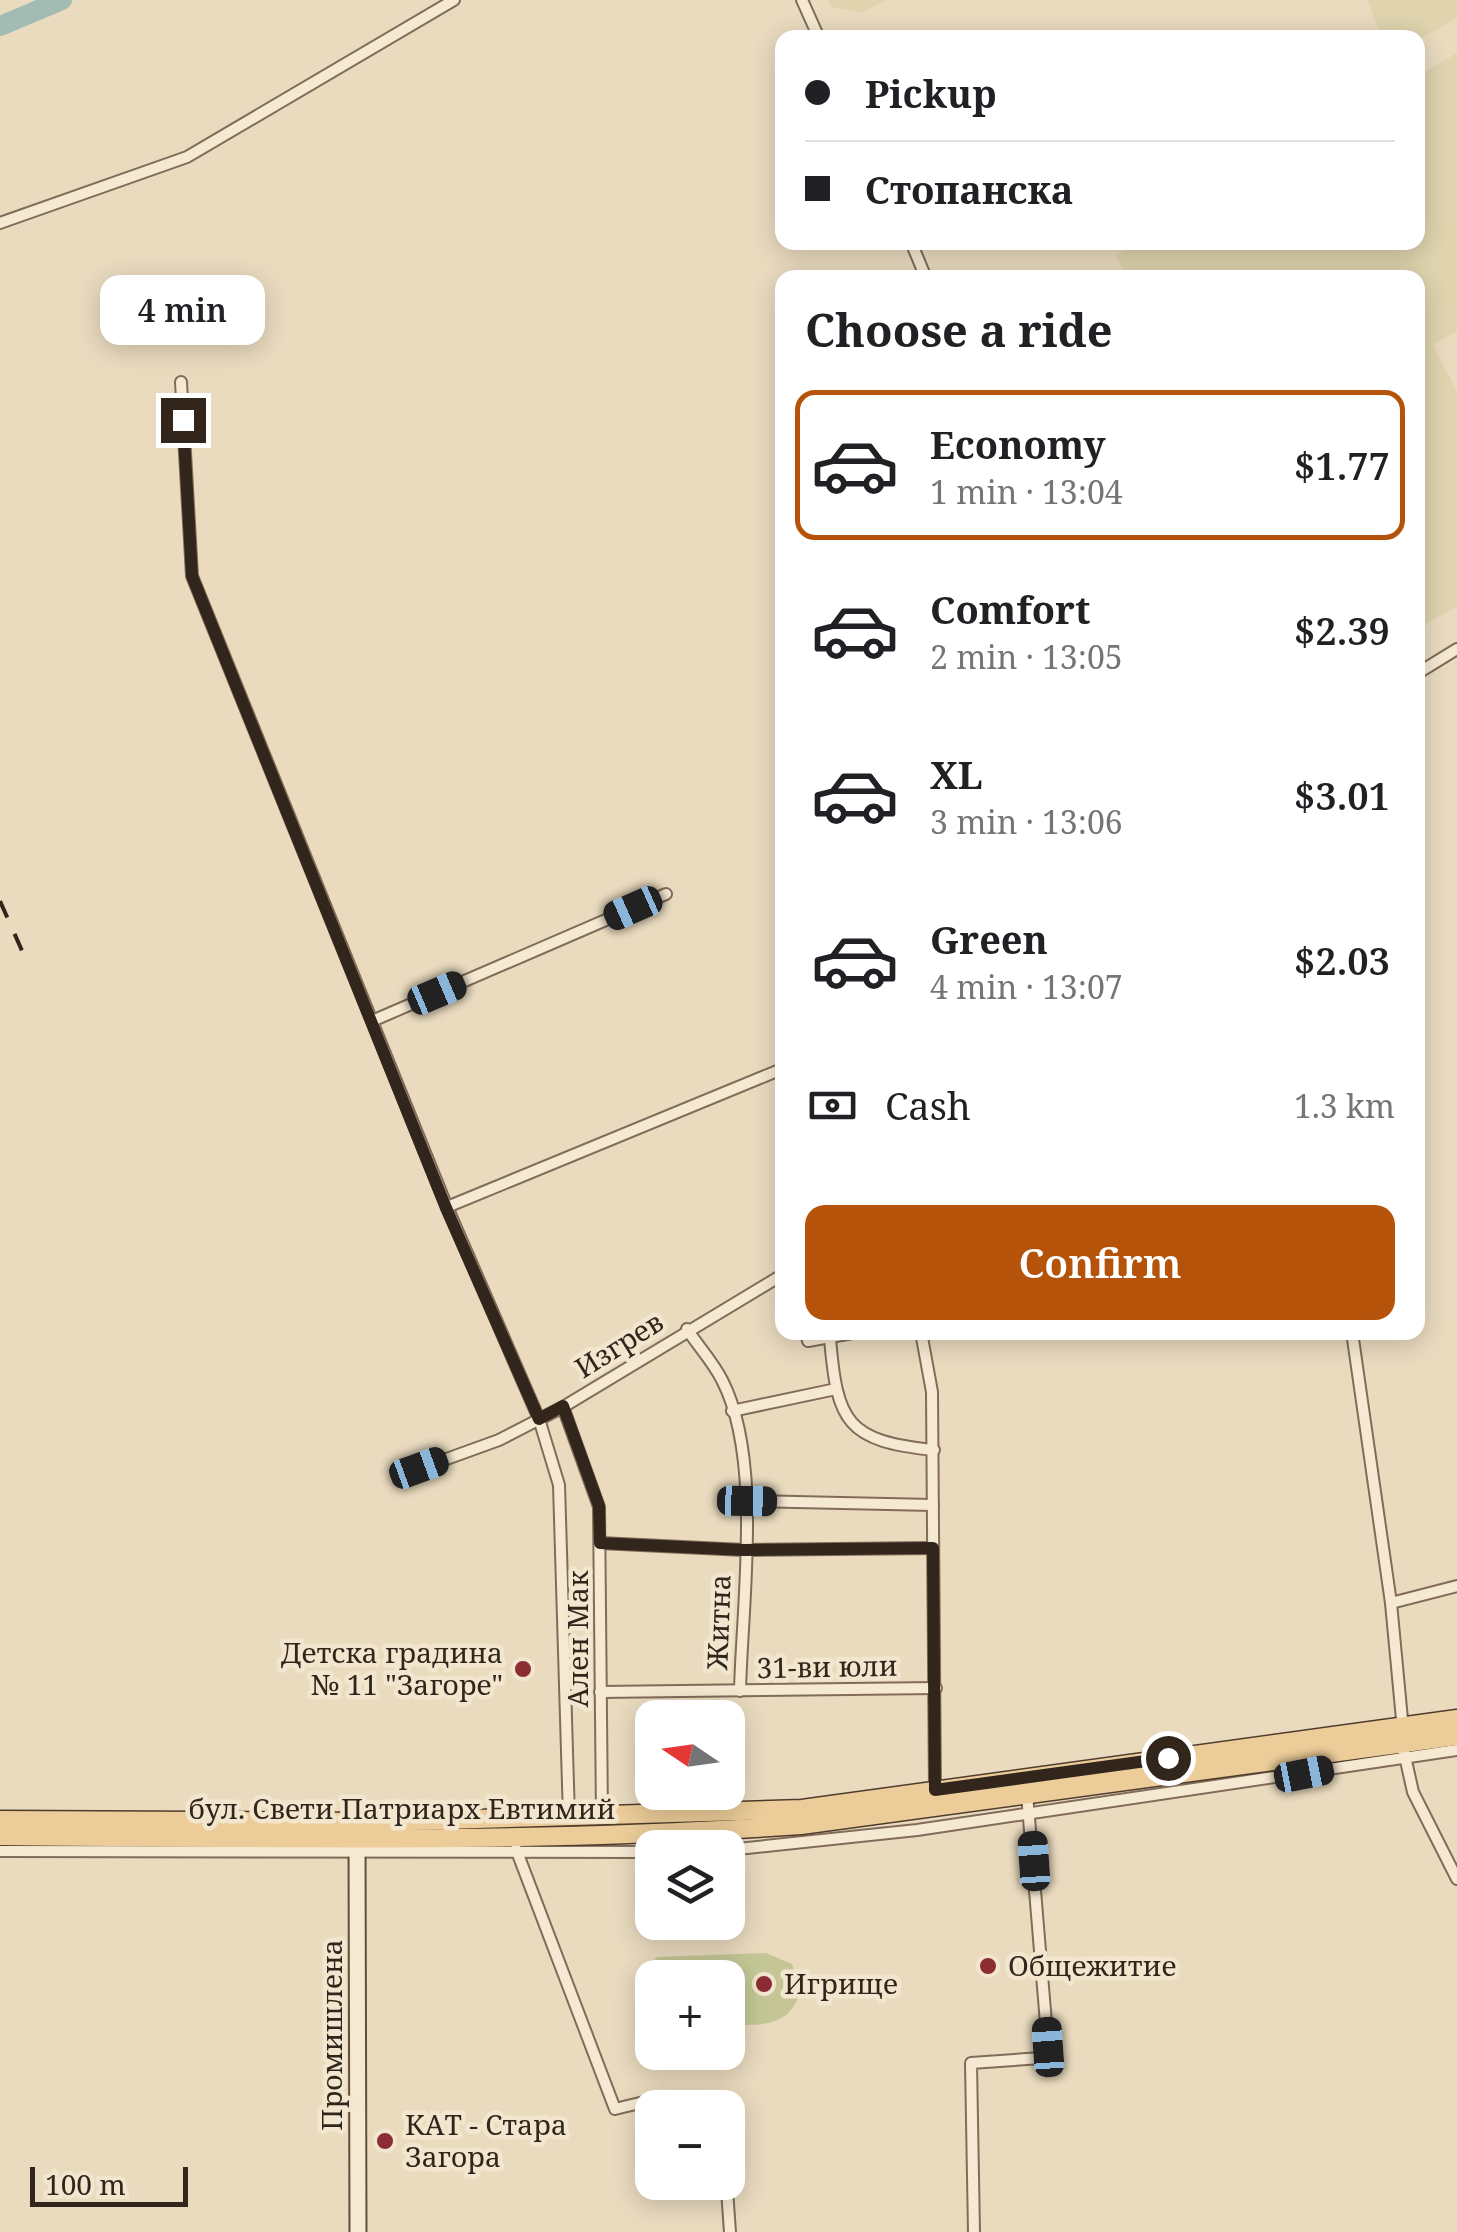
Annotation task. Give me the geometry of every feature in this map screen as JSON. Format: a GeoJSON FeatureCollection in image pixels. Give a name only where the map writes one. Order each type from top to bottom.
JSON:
{"type":"FeatureCollection","features":[{"type":"Feature","properties":{"kind":"main road","name":"бул. Свети Патриарх Евтимий"},"geometry":{"type":"LineString","coordinates":[[0,1820],[391,1822],[602,1818],[1026,1794],[1403,1741],[1457,1719]]}},
{"type":"Feature","properties":{"kind":"main road","name":"бул. Свети Патриарх Евтимий"},"geometry":{"type":"LineString","coordinates":[[0,1836],[357,1845],[802,1825],[935,1798],[1457,1736]]}},
{"type":"Feature","properties":{"kind":"main road"},"geometry":{"type":"LineString","coordinates":[[332,1822],[357,1845],[391,1822]]}},
{"type":"Feature","properties":{"kind":"main road","name":"Промишлена"},"geometry":{"type":"LineString","coordinates":[[357,1845],[358,2232]]}},
{"type":"Feature","properties":{"kind":"street"},"geometry":{"type":"LineString","coordinates":[[0,223],[187,156],[454,0]]}},
{"type":"Feature","properties":{"kind":"street"},"geometry":{"type":"LineString","coordinates":[[802,0],[815,30]]}},
{"type":"Feature","properties":{"kind":"street"},"geometry":{"type":"LineString","coordinates":[[181,382],[192,576],[446,1208],[539,1419],[559,1485],[570,1818]]}},
{"type":"Feature","properties":{"kind":"street"},"geometry":{"type":"LineString","coordinates":[[1425,669],[1457,648]]}},
{"type":"Feature","properties":{"kind":"street"},"geometry":{"type":"LineString","coordinates":[[372,1021],[666,894]]}},
{"type":"Feature","properties":{"kind":"street"},"geometry":{"type":"LineString","coordinates":[[446,1208],[775,1072]]}},
{"type":"Feature","properties":{"kind":"street","name":"Изгрев"},"geometry":{"type":"LineString","coordinates":[[419,1468],[499,1440],[539,1419],[775,1279]]}},
{"type":"Feature","properties":{"kind":"street","name":"Житна"},"geometry":{"type":"LineString","coordinates":[[687,1329],[723,1380],[742,1442],[747,1501],[740,1691]]}},
{"type":"Feature","properties":{"kind":"street"},"geometry":{"type":"LineString","coordinates":[[830,1340],[836,1390],[862,1434],[879,1443],[934,1450]]}},
{"type":"Feature","properties":{"kind":"street"},"geometry":{"type":"LineString","coordinates":[[923,1340],[932,1392],[934,1450],[935,1798]]}},
{"type":"Feature","properties":{"kind":"street"},"geometry":{"type":"LineString","coordinates":[[1353,1340],[1391,1603],[1403,1741],[1420,1807],[1457,1879]]}},
{"type":"Feature","properties":{"kind":"street"},"geometry":{"type":"LineString","coordinates":[[732,1411],[836,1390]]}},
{"type":"Feature","properties":{"kind":"street","name":"Ален Мак"},"geometry":{"type":"LineString","coordinates":[[563,1406],[599,1506],[602,1818]]}},
{"type":"Feature","properties":{"kind":"street"},"geometry":{"type":"LineString","coordinates":[[747,1501],[933,1505]]}},
{"type":"Feature","properties":{"kind":"street"},"geometry":{"type":"LineString","coordinates":[[600,1543],[744,1550],[933,1548]]}},
{"type":"Feature","properties":{"kind":"street"},"geometry":{"type":"LineString","coordinates":[[1391,1603],[1457,1586]]}},
{"type":"Feature","properties":{"kind":"street","name":"31-ви юли"},"geometry":{"type":"LineString","coordinates":[[600,1692],[936,1688]]}},
{"type":"Feature","properties":{"kind":"street"},"geometry":{"type":"LineString","coordinates":[[745,1848],[1031,1813],[1403,1741],[1457,1750]]}},
{"type":"Feature","properties":{"kind":"street"},"geometry":{"type":"LineString","coordinates":[[974,2232],[971,2062],[1040,2058],[1048,2047],[1031,1813],[1026,1794]]}},
{"type":"Feature","properties":{"kind":"street"},"geometry":{"type":"LineString","coordinates":[[506,1838],[520,1853],[615,2109],[635,2104]]}},
{"type":"Feature","properties":{"kind":"street"},"geometry":{"type":"LineString","coordinates":[[0,1851],[357,1845],[520,1853],[635,1852]]}},
{"type":"Feature","properties":{"kind":"street"},"geometry":{"type":"LineString","coordinates":[[728,2200],[730,2232]]}},
{"type":"Feature","properties":{"kind":"shaded area"},"geometry":{"type":"Polygon","coordinates":[[[828,0],[886,0],[861,13],[832,7],[828,0]]]}},
{"type":"Feature","properties":{"kind":"shaded area"},"geometry":{"type":"Polygon","coordinates":[[[1367,0],[1457,0],[1457,18],[1425,36],[1425,30],[1379,30],[1367,0]]]}},
{"type":"Feature","properties":{"kind":"shaded area"},"geometry":{"type":"Polygon","coordinates":[[[1457,53],[1457,331],[1433,345],[1457,392],[1457,606],[1425,625],[1425,270],[1123,270],[1116,255],[1124,250],[1425,250],[1425,72],[1457,53]]]}},
{"type":"Feature","properties":{"kind":"green space"},"geometry":{"type":"Polygon","coordinates":[[[766,1953],[792,1964],[801,1990],[790,2012],[782,2018],[745,2025],[745,1960],[654,1960],[766,1953]]]}},
{"type":"Feature","properties":{"kind":"waterway"},"geometry":{"type":"LineString","coordinates":[[0,26],[62,0]]}},
{"type":"Feature","properties":{"kind":"railway"},"geometry":{"type":"LineString","coordinates":[[0,901],[23,953]]}},
{"type":"Feature","properties":{"kind":"place","name":"Детска градина № 11 \"Загоре\""},"geometry":{"type":"Point","coordinates":[523,1669]}},
{"type":"Feature","properties":{"kind":"place","name":"Общежитие"},"geometry":{"type":"Point","coordinates":[988,1966]}},
{"type":"Feature","properties":{"kind":"place","name":"Игрище"},"geometry":{"type":"Point","coordinates":[764,1984]}},
{"type":"Feature","properties":{"kind":"place","name":"КАТ - Стара Загора"},"geometry":{"type":"Point","coordinates":[385,2141]}},
{"type":"Feature","properties":{"kind":"route"},"geometry":{"type":"LineString","coordinates":[[183,420],[192,576],[446,1208],[539,1419],[563,1406],[599,1506],[600,1543],[744,1550],[933,1548],[935,1790],[1168,1758]]}}]}
